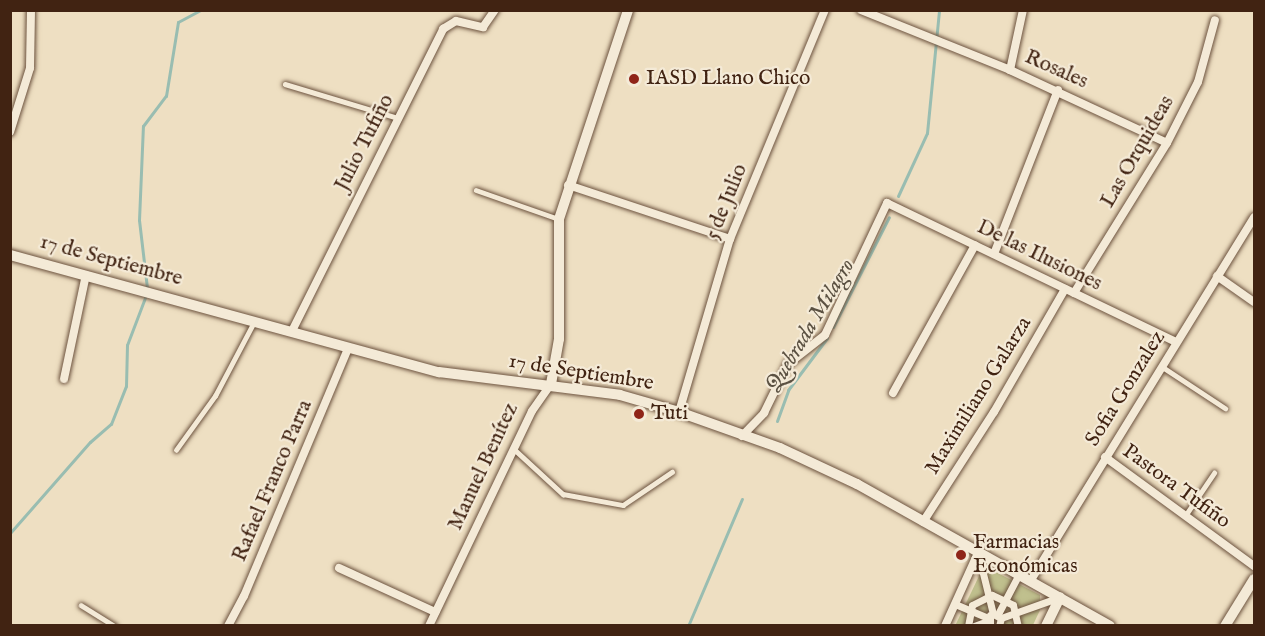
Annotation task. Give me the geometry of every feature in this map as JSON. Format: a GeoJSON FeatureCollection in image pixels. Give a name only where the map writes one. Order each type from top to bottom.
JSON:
{"type":"FeatureCollection","features":[{"type":"Feature","properties":{"kind":"street"},"geometry":{"type":"LineString","coordinates":[[10,132],[30,68],[32,10]]}},
{"type":"Feature","properties":{"kind":"street","name":"Julio Tufiño"},"geometry":{"type":"LineString","coordinates":[[292,331],[443,29],[456,21],[483,27],[495,10]]}},
{"type":"Feature","properties":{"kind":"street","name":"Manuel Benítez"},"geometry":{"type":"LineString","coordinates":[[429,626],[537,402],[551,384],[559,339],[559,219],[568,185],[628,10]]}},
{"type":"Feature","properties":{"kind":"street","name":"5 de Julio"},"geometry":{"type":"LineString","coordinates":[[678,412],[730,239],[825,10]]}},
{"type":"Feature","properties":{"kind":"street","name":"Rosales"},"geometry":{"type":"LineString","coordinates":[[861,10],[1010,69],[1167,143]]}},
{"type":"Feature","properties":{"kind":"street"},"geometry":{"type":"LineString","coordinates":[[1010,69],[1023,10]]}},
{"type":"Feature","properties":{"kind":"street","name":"Las Orquideas"},"geometry":{"type":"LineString","coordinates":[[1074,293],[1167,143],[1198,82],[1215,20]]}},
{"type":"Feature","properties":{"kind":"street"},"geometry":{"type":"LineString","coordinates":[[994,254],[1058,90]]}},
{"type":"Feature","properties":{"kind":"street"},"geometry":{"type":"LineString","coordinates":[[568,185],[730,239]]}},
{"type":"Feature","properties":{"kind":"street","name":"De las Ilusiones"},"geometry":{"type":"LineString","coordinates":[[742,436],[764,413],[788,364],[825,335],[887,203],[1176,342]]}},
{"type":"Feature","properties":{"kind":"street","name":"Sofia Gonzalez"},"geometry":{"type":"LineString","coordinates":[[1031,580],[1254,218]]}},
{"type":"Feature","properties":{"kind":"street"},"geometry":{"type":"LineString","coordinates":[[892,393],[975,245]]}},
{"type":"Feature","properties":{"kind":"street","name":"17 de Septiembre"},"geometry":{"type":"LineString","coordinates":[[10,255],[255,319],[348,349],[439,372],[551,384],[620,395],[678,412],[831,471],[1031,580],[1110,626]]}},
{"type":"Feature","properties":{"kind":"street"},"geometry":{"type":"LineString","coordinates":[[64,379],[86,275]]}},
{"type":"Feature","properties":{"kind":"street"},"geometry":{"type":"LineString","coordinates":[[1217,276],[1254,302]]}},
{"type":"Feature","properties":{"kind":"street","name":"Maximiliano Galarza"},"geometry":{"type":"LineString","coordinates":[[923,522],[994,412],[1065,289]]}},
{"type":"Feature","properties":{"kind":"street","name":"Rafael Franco Parra"},"geometry":{"type":"LineString","coordinates":[[228,626],[244,596],[348,349]]}},
{"type":"Feature","properties":{"kind":"street","name":"Pastora Tufiño"},"geometry":{"type":"LineString","coordinates":[[1105,457],[1254,566]]}},
{"type":"Feature","properties":{"kind":"street"},"geometry":{"type":"LineString","coordinates":[[978,553],[995,621]]}},
{"type":"Feature","properties":{"kind":"street"},"geometry":{"type":"LineString","coordinates":[[945,626],[978,553]]}},
{"type":"Feature","properties":{"kind":"street"},"geometry":{"type":"LineString","coordinates":[[339,568],[435,612]]}},
{"type":"Feature","properties":{"kind":"street"},"geometry":{"type":"LineString","coordinates":[[995,621],[1019,574]]}},
{"type":"Feature","properties":{"kind":"street"},"geometry":{"type":"LineString","coordinates":[[1224,626],[1254,579]]}},
{"type":"Feature","properties":{"kind":"street"},"geometry":{"type":"LineString","coordinates":[[968,626],[969,610],[987,595],[1006,598],[1017,614],[1017,626]]}},
{"type":"Feature","properties":{"kind":"street"},"geometry":{"type":"LineString","coordinates":[[974,626],[1017,614],[1060,597]]}},
{"type":"Feature","properties":{"kind":"street"},"geometry":{"type":"LineString","coordinates":[[1046,626],[1060,597]]}},
{"type":"Feature","properties":{"kind":"street"},"geometry":{"type":"LineString","coordinates":[[955,604],[995,621]]}},
{"type":"Feature","properties":{"kind":"lane"},"geometry":{"type":"LineString","coordinates":[[285,84],[398,118]]}},
{"type":"Feature","properties":{"kind":"lane"},"geometry":{"type":"LineString","coordinates":[[476,190],[559,219]]}},
{"type":"Feature","properties":{"kind":"lane"},"geometry":{"type":"LineString","coordinates":[[176,450],[215,396],[255,319]]}},
{"type":"Feature","properties":{"kind":"lane"},"geometry":{"type":"LineString","coordinates":[[1161,366],[1225,408]]}},
{"type":"Feature","properties":{"kind":"lane"},"geometry":{"type":"LineString","coordinates":[[514,449],[562,494],[623,505],[672,472]]}},
{"type":"Feature","properties":{"kind":"lane"},"geometry":{"type":"LineString","coordinates":[[1185,516],[1214,473]]}},
{"type":"Feature","properties":{"kind":"lane"},"geometry":{"type":"LineString","coordinates":[[81,605],[115,626]]}},
{"type":"Feature","properties":{"kind":"green space"},"geometry":{"type":"Polygon","coordinates":[[[990,569],[1040,595],[1040,610],[1033,625],[955,626],[980,574],[990,569]]]}},
{"type":"Feature","properties":{"kind":"waterway"},"geometry":{"type":"LineString","coordinates":[[147,288],[139,220],[143,126],[166,96],[178,22],[201,10]]}},
{"type":"Feature","properties":{"kind":"waterway","name":"Quebrada Milagro"},"geometry":{"type":"LineString","coordinates":[[898,196],[927,133],[939,10]]}},
{"type":"Feature","properties":{"kind":"waterway","name":"Quebrada Milagro"},"geometry":{"type":"LineString","coordinates":[[833,327],[889,217]]}},
{"type":"Feature","properties":{"kind":"waterway"},"geometry":{"type":"LineString","coordinates":[[10,533],[90,442],[111,424],[126,386],[127,345],[146,295]]}},
{"type":"Feature","properties":{"kind":"waterway","name":"Quebrada Milagro"},"geometry":{"type":"LineString","coordinates":[[777,421],[788,390],[827,338]]}},
{"type":"Feature","properties":{"kind":"waterway","name":"Quebrada Milagro"},"geometry":{"type":"LineString","coordinates":[[688,626],[742,499]]}},
{"type":"Feature","properties":{"kind":"place","name":"IASD Llano Chico"},"geometry":{"type":"Point","coordinates":[634,79]}},
{"type":"Feature","properties":{"kind":"place","name":"Tuti"},"geometry":{"type":"Point","coordinates":[639,414]}},
{"type":"Feature","properties":{"kind":"place","name":"Farmacias Económicas"},"geometry":{"type":"Point","coordinates":[961,555]}}]}
